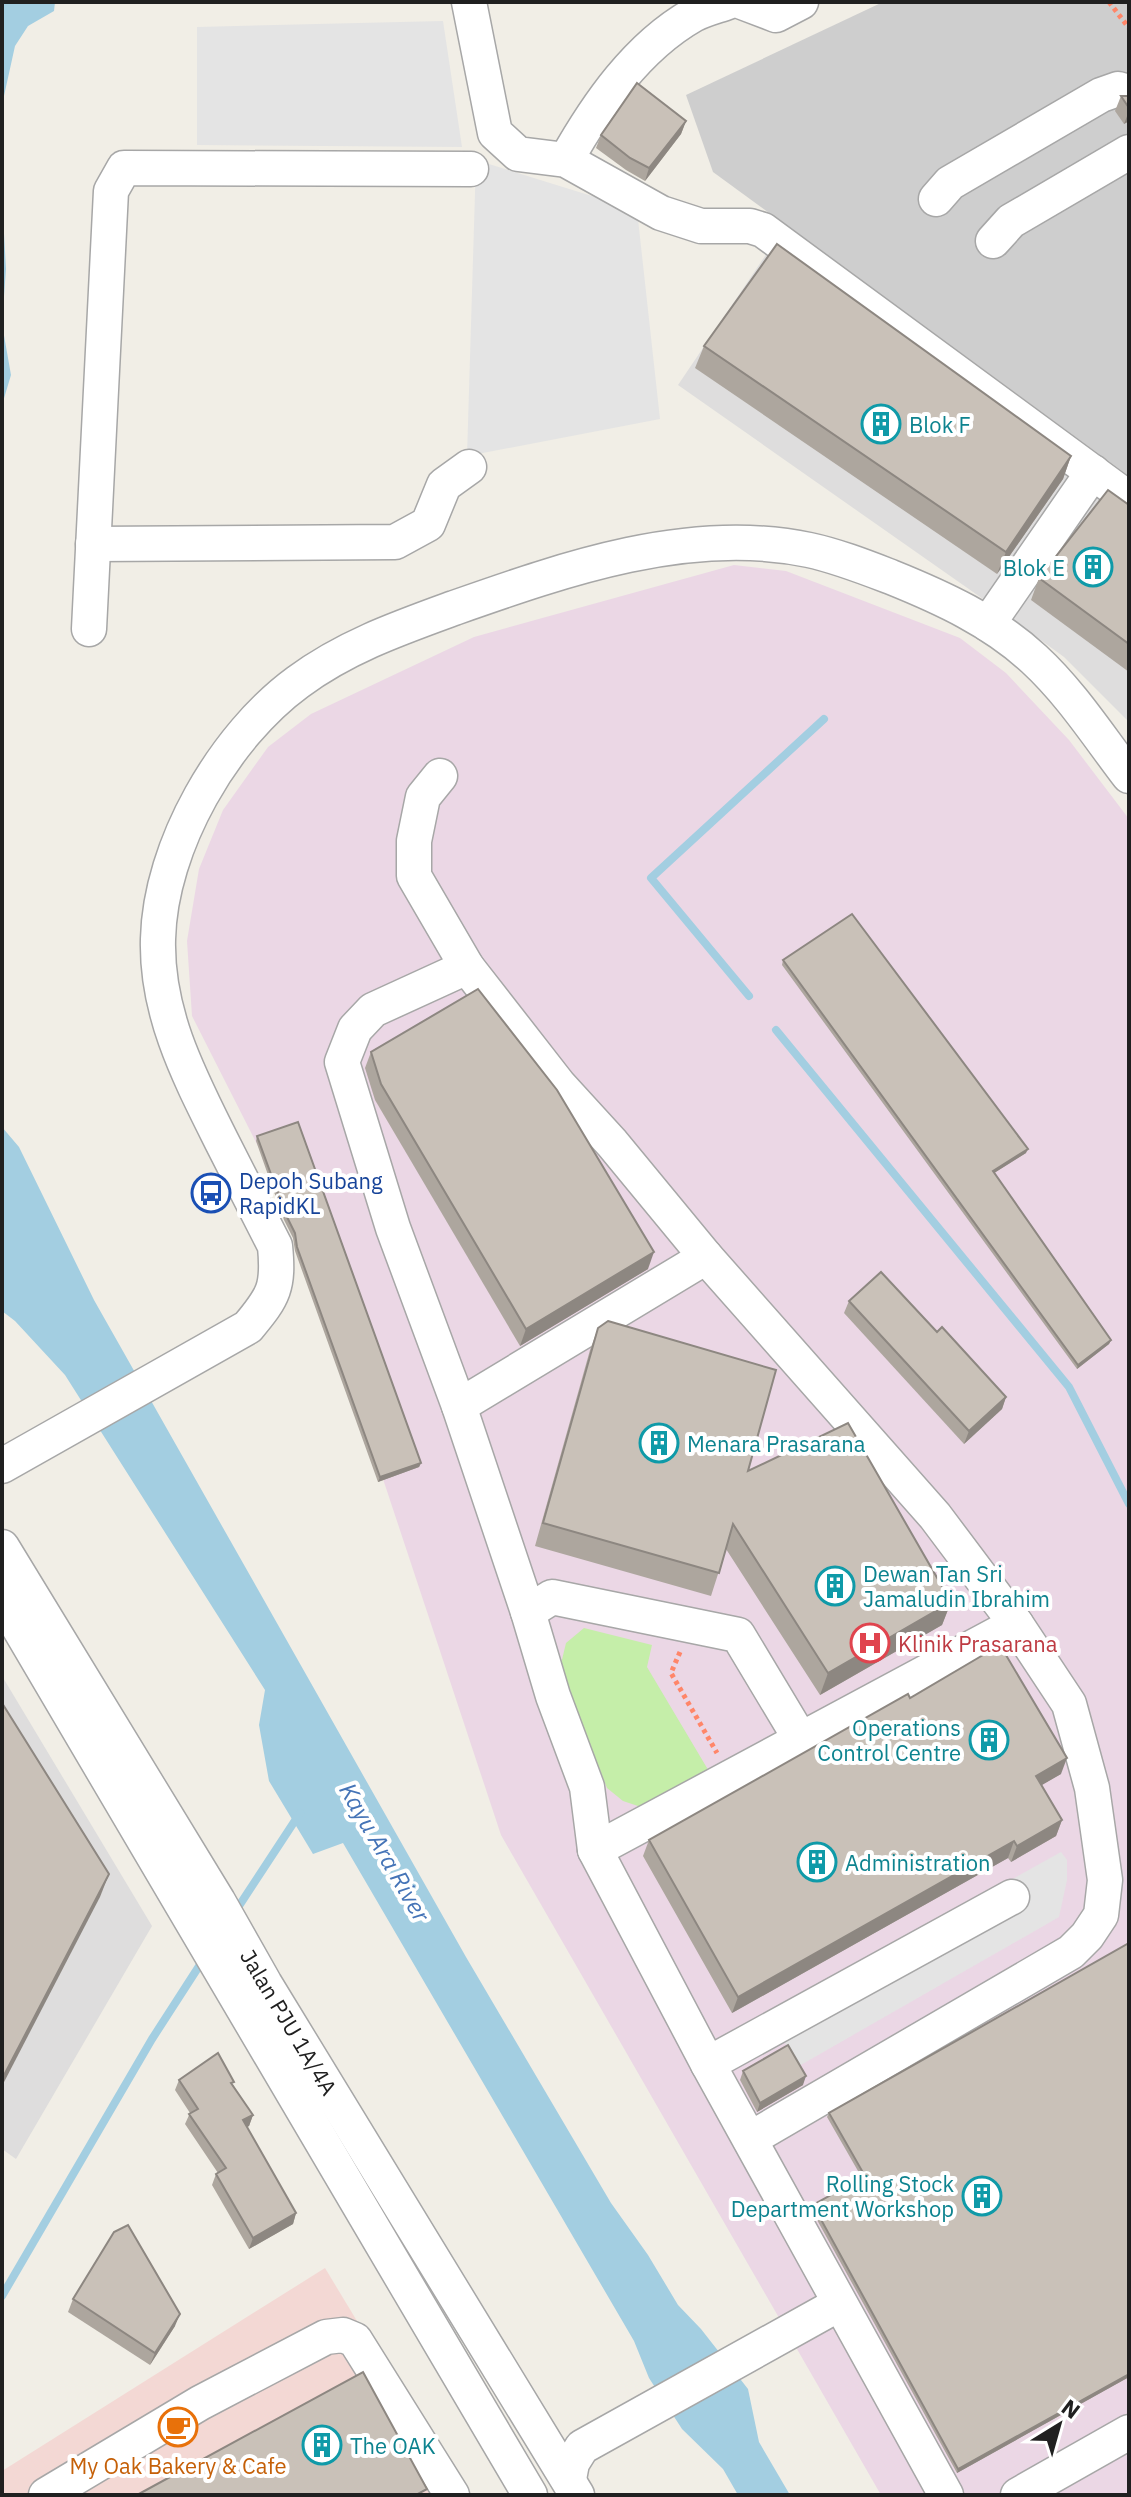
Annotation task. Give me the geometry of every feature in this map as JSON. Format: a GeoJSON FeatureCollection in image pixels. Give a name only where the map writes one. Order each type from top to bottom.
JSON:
{"type":"FeatureCollection","features":[{"type":"Feature","properties":{"kind":"street"},"geometry":{"type":"LineString","coordinates":[[469,2],[495,133],[518,154],[566,160],[661,213],[701,226],[750,226],[763,230],[1129,499]]}},
{"type":"Feature","properties":{"kind":"street"},"geometry":{"type":"LineString","coordinates":[[566,160],[588,121],[609,93],[660,39],[694,15],[728,2]]}},
{"type":"Feature","properties":{"kind":"street"},"geometry":{"type":"LineString","coordinates":[[742,2],[776,15],[801,2]]}},
{"type":"Feature","properties":{"kind":"street"},"geometry":{"type":"LineString","coordinates":[[936,199],[950,183],[1101,95],[1118,89],[1129,92]]}},
{"type":"Feature","properties":{"kind":"street"},"geometry":{"type":"LineString","coordinates":[[993,241],[1011,221],[1129,152]]}},
{"type":"Feature","properties":{"kind":"street"},"geometry":{"type":"LineString","coordinates":[[89,629],[111,191],[124,168],[471,169]]}},
{"type":"Feature","properties":{"kind":"street"},"geometry":{"type":"LineString","coordinates":[[93,544],[395,542],[428,524],[444,485],[469,467]]}},
{"type":"Feature","properties":{"kind":"street"},"geometry":{"type":"LineString","coordinates":[[988,624],[1093,472]]}},
{"type":"Feature","properties":{"kind":"street"},"geometry":{"type":"LineString","coordinates":[[6,1464],[248,1327],[273,1291],[278,1275],[275,1246],[193,1084],[171,1032],[163,1003],[158,936],[174,857],[210,782],[258,717],[295,684],[326,663],[416,621],[575,569],[635,553],[687,546],[755,544],[809,550],[866,567],[933,594],[1016,643],[1064,691],[1129,776]]}},
{"type":"Feature","properties":{"kind":"street"},"geometry":{"type":"LineString","coordinates":[[440,776],[423,797],[414,841],[414,876],[467,967],[559,1085],[935,1516],[1016,1624],[1069,1704],[1092,1788],[1105,1880],[1101,1915],[1087,1936],[1071,1952],[750,2139]]}},
{"type":"Feature","properties":{"kind":"street"},"geometry":{"type":"LineString","coordinates":[[467,967],[373,1010],[355,1029],[342,1062],[393,1228],[459,1406],[553,1696],[587,1787],[595,1850],[708,2064],[946,2495]]}},
{"type":"Feature","properties":{"kind":"street"},"geometry":{"type":"LineString","coordinates":[[459,1406],[706,1257]]}},
{"type":"Feature","properties":{"kind":"street","name":"Jalan PJU 1A/4A"},"geometry":{"type":"LineString","coordinates":[[2,1547],[252,1992],[517,2491]]}},
{"type":"Feature","properties":{"kind":"street"},"geometry":{"type":"LineString","coordinates":[[528,1612],[552,1597],[738,1635],[801,1740]]}},
{"type":"Feature","properties":{"kind":"street","name":"Jalan PJU 1A/4A"},"geometry":{"type":"LineString","coordinates":[[2,1599],[206,1913]]}},
{"type":"Feature","properties":{"kind":"street"},"geometry":{"type":"LineString","coordinates":[[595,1850],[1016,1624]]}},
{"type":"Feature","properties":{"kind":"street"},"geometry":{"type":"LineString","coordinates":[[708,2064],[1012,1897]]}},
{"type":"Feature","properties":{"kind":"street","name":"Jalan PJU 1A/4A"},"geometry":{"type":"LineString","coordinates":[[252,1992],[572,2490]]}},
{"type":"Feature","properties":{"kind":"street"},"geometry":{"type":"LineString","coordinates":[[572,2490],[572,2463],[592,2441],[839,2304]]}},
{"type":"Feature","properties":{"kind":"street"},"geometry":{"type":"LineString","coordinates":[[46,2495],[200,2403],[326,2337],[343,2335],[355,2340],[452,2495]]}},
{"type":"Feature","properties":{"kind":"street"},"geometry":{"type":"LineString","coordinates":[[1018,2495],[1129,2432]]}},
{"type":"Feature","properties":{"kind":"street"},"geometry":{"type":"LineString","coordinates":[[545,2444],[592,2441]]}},
{"type":"Feature","properties":{"kind":"path"},"geometry":{"type":"LineString","coordinates":[[1109,2],[1129,28]]}},
{"type":"Feature","properties":{"kind":"path"},"geometry":{"type":"LineString","coordinates":[[688,1625],[671,1673],[732,1778]]}},
{"type":"Feature","properties":{"kind":"shaded area"},"geometry":{"type":"Polygon","coordinates":[[[883,2],[1129,2],[1129,476],[713,172],[686,95],[883,2]]]}},
{"type":"Feature","properties":{"kind":"shaded area"},"geometry":{"type":"Polygon","coordinates":[[[443,21],[462,147],[197,145],[197,27],[443,21]]]}},
{"type":"Feature","properties":{"kind":"shaded area"},"geometry":{"type":"Polygon","coordinates":[[[476,160],[637,210],[660,419],[467,456],[476,160]]]}},
{"type":"Feature","properties":{"kind":"shaded area"},"geometry":{"type":"Polygon","coordinates":[[[786,225],[1129,476],[1129,722],[1064,657],[678,385],[786,225]]]}},
{"type":"Feature","properties":{"kind":"shaded area"},"geometry":{"type":"Polygon","coordinates":[[[734,565],[786,571],[960,638],[1006,673],[1069,740],[1129,819],[1129,2495],[881,2495],[501,1835],[331,1322],[268,1166],[192,1016],[187,941],[199,869],[223,810],[268,747],[311,714],[474,637],[734,565]]]}},
{"type":"Feature","properties":{"kind":"shaded area"},"geometry":{"type":"Polygon","coordinates":[[[2,1676],[152,1926],[16,2159],[2,2149],[2,1676]]]}},
{"type":"Feature","properties":{"kind":"shaded area"},"geometry":{"type":"Polygon","coordinates":[[[1061,1852],[1067,1860],[1067,1880],[1059,1917],[799,2066],[768,2015],[1061,1852]]]}},
{"type":"Feature","properties":{"kind":"shaded area"},"geometry":{"type":"Polygon","coordinates":[[[325,2268],[462,2495],[2,2495],[2,2471],[325,2268]]]}},
{"type":"Feature","properties":{"kind":"green space"},"geometry":{"type":"Polygon","coordinates":[[[584,1628],[652,1645],[647,1667],[710,1773],[644,1808],[623,1801],[607,1788],[560,1668],[566,1643],[584,1628]]]}},
{"type":"Feature","properties":{"kind":"water"},"geometry":{"type":"Polygon","coordinates":[[[2,2],[55,2],[54,11],[28,26],[15,46],[2,105],[2,2]]]}},
{"type":"Feature","properties":{"kind":"water"},"geometry":{"type":"Polygon","coordinates":[[[2,198],[6,269],[2,324],[2,198]]]}},
{"type":"Feature","properties":{"kind":"water"},"geometry":{"type":"Polygon","coordinates":[[[2,324],[11,375],[2,405],[2,324]]]}},
{"type":"Feature","properties":{"kind":"water","name":"Kayu Ara River"},"geometry":{"type":"Polygon","coordinates":[[[2,1127],[19,1147],[94,1300],[466,1957],[611,2203],[678,2305],[748,2389],[759,2442],[790,2495],[738,2495],[723,2469],[682,2429],[649,2378],[634,2341],[343,1843],[313,1854],[269,1781],[259,1725],[265,1690],[65,1375],[2,1311],[2,1127]]]}},
{"type":"Feature","properties":{"kind":"building"},"geometry":{"type":"Polygon","coordinates":[[[637,83],[686,121],[649,168],[630,158],[601,135],[637,83]]]}},
{"type":"Feature","properties":{"kind":"building"},"geometry":{"type":"Polygon","coordinates":[[[1121,96],[1129,96],[1129,108],[1121,96]]]}},
{"type":"Feature","properties":{"kind":"building","name":"Blok F"},"geometry":{"type":"Polygon","coordinates":[[[777,244],[1071,456],[1006,552],[704,346],[777,244]]]}},
{"type":"Feature","properties":{"kind":"building","name":"Blok E"},"geometry":{"type":"Polygon","coordinates":[[[1108,490],[1129,505],[1129,644],[1039,578],[1108,490]]]}},
{"type":"Feature","properties":{"kind":"building"},"geometry":{"type":"Polygon","coordinates":[[[852,914],[1028,1149],[993,1171],[1111,1340],[1078,1365],[783,960],[852,914]]]}},
{"type":"Feature","properties":{"kind":"building"},"geometry":{"type":"Polygon","coordinates":[[[478,989],[557,1090],[654,1252],[526,1329],[381,1084],[371,1052],[478,989]]]}},
{"type":"Feature","properties":{"kind":"building"},"geometry":{"type":"Polygon","coordinates":[[[298,1122],[421,1463],[380,1477],[297,1247],[295,1233],[257,1136],[298,1122]]]}},
{"type":"Feature","properties":{"kind":"building"},"geometry":{"type":"Polygon","coordinates":[[[881,1272],[937,1332],[942,1327],[1006,1397],[969,1431],[849,1301],[881,1272]]]}},
{"type":"Feature","properties":{"kind":"building"},"geometry":{"type":"Polygon","coordinates":[[[608,1321],[776,1370],[748,1471],[848,1423],[951,1602],[828,1673],[733,1524],[719,1573],[543,1523],[598,1328],[608,1321]]]}},
{"type":"Feature","properties":{"kind":"building","name":"Administration"},"geometry":{"type":"Polygon","coordinates":[[[1000,1645],[1067,1758],[1036,1776],[1062,1820],[1017,1846],[1014,1841],[738,1997],[649,1840],[908,1694],[910,1698],[1000,1645]]]}},
{"type":"Feature","properties":{"kind":"building"},"geometry":{"type":"Polygon","coordinates":[[[2,1703],[109,1874],[2,2079],[2,1703]]]}},
{"type":"Feature","properties":{"kind":"building","name":"Rolling Stock Department Workshop"},"geometry":{"type":"Polygon","coordinates":[[[1129,1943],[1129,2374],[958,2469],[813,2205],[865,2176],[829,2113],[1129,1943]]]}},
{"type":"Feature","properties":{"kind":"building"},"geometry":{"type":"Polygon","coordinates":[[[788,2045],[806,2076],[760,2103],[743,2071],[788,2045]]]}},
{"type":"Feature","properties":{"kind":"building"},"geometry":{"type":"Polygon","coordinates":[[[218,2053],[234,2082],[231,2083],[253,2115],[243,2120],[296,2213],[253,2238],[216,2174],[226,2168],[189,2114],[198,2109],[179,2080],[218,2053]]]}},
{"type":"Feature","properties":{"kind":"building"},"geometry":{"type":"Polygon","coordinates":[[[128,2225],[180,2314],[155,2353],[73,2299],[114,2232],[128,2225]]]}},
{"type":"Feature","properties":{"kind":"building","name":"The OAK"},"geometry":{"type":"Polygon","coordinates":[[[363,2372],[427,2489],[416,2495],[137,2495],[363,2372]]]}},
{"type":"Feature","properties":{"kind":"waterway"},"geometry":{"type":"LineString","coordinates":[[749,996],[651,878],[824,719]]}},
{"type":"Feature","properties":{"kind":"waterway"},"geometry":{"type":"LineString","coordinates":[[776,1030],[1069,1387],[1129,1504]]}},
{"type":"Feature","properties":{"kind":"waterway"},"geometry":{"type":"LineString","coordinates":[[235,1912],[300,1813]]}},
{"type":"Feature","properties":{"kind":"waterway"},"geometry":{"type":"LineString","coordinates":[[2,2296],[152,2039],[203,1960]]}},
{"type":"Feature","properties":{"kind":"place","name":"Blok F"},"geometry":{"type":"Point","coordinates":[881,424]}},
{"type":"Feature","properties":{"kind":"place","name":"Blok E"},"geometry":{"type":"Point","coordinates":[1093,567]}},
{"type":"Feature","properties":{"kind":"place","name":"Depoh Subang RapidKL"},"geometry":{"type":"Point","coordinates":[211,1193]}},
{"type":"Feature","properties":{"kind":"place","name":"Menara Prasarana"},"geometry":{"type":"Point","coordinates":[659,1443]}},
{"type":"Feature","properties":{"kind":"place","name":"Dewan Tan Sri Jamaludin Ibrahim"},"geometry":{"type":"Point","coordinates":[835,1586]}},
{"type":"Feature","properties":{"kind":"place","name":"Klinik Prasarana"},"geometry":{"type":"Point","coordinates":[870,1643]}},
{"type":"Feature","properties":{"kind":"place","name":"Operations Control Centre"},"geometry":{"type":"Point","coordinates":[989,1740]}},
{"type":"Feature","properties":{"kind":"place","name":"Administration"},"geometry":{"type":"Point","coordinates":[817,1862]}},
{"type":"Feature","properties":{"kind":"place","name":"Rolling Stock Department Workshop"},"geometry":{"type":"Point","coordinates":[982,2196]}},
{"type":"Feature","properties":{"kind":"place","name":"My Oak Bakery & Cafe"},"geometry":{"type":"Point","coordinates":[178,2427]}},
{"type":"Feature","properties":{"kind":"place","name":"The OAK"},"geometry":{"type":"Point","coordinates":[322,2445]}}]}
